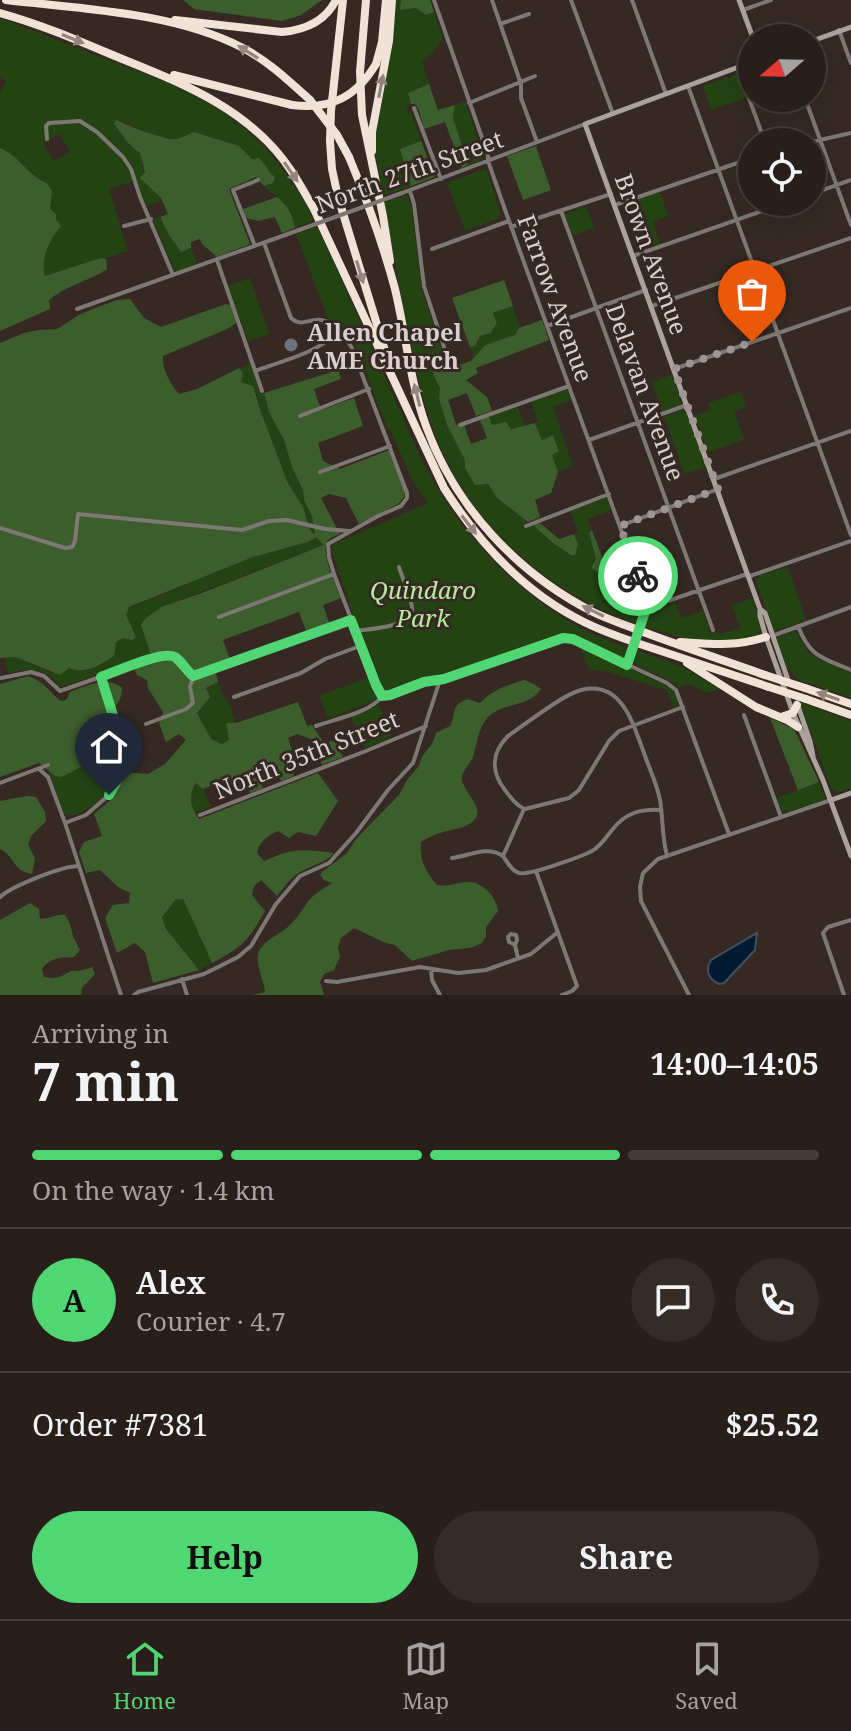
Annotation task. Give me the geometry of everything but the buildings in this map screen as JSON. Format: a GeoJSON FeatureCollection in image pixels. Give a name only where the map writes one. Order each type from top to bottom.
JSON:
{"type":"FeatureCollection","features":[{"type":"Feature","properties":{"kind":"highway"},"geometry":{"type":"LineString","coordinates":[[6,0],[282,32],[298,31],[313,25],[324,17],[336,0]]}},
{"type":"Feature","properties":{"kind":"highway"},"geometry":{"type":"LineString","coordinates":[[343,0],[331,111],[332,169],[394,382]]}},
{"type":"Feature","properties":{"kind":"highway"},"geometry":{"type":"LineString","coordinates":[[366,0],[360,86],[362,115],[395,289],[416,392],[426,425],[439,457],[462,498],[494,538],[528,570],[563,596],[597,614],[665,640],[851,704]]}},
{"type":"Feature","properties":{"kind":"highway"},"geometry":{"type":"LineString","coordinates":[[146,68],[292,105],[324,105],[344,98],[364,82],[376,64],[382,42],[386,0]]}},
{"type":"Feature","properties":{"kind":"highway"},"geometry":{"type":"LineString","coordinates":[[371,163],[372,132],[389,41],[386,0]]}},
{"type":"Feature","properties":{"kind":"highway"},"geometry":{"type":"LineString","coordinates":[[0,13],[32,22],[209,97],[242,119],[267,142],[291,170],[314,209],[444,488],[493,554],[543,596],[582,621],[615,636],[851,715]]}},
{"type":"Feature","properties":{"kind":"highway"},"geometry":{"type":"LineString","coordinates":[[159,19],[243,48],[310,100],[337,135],[349,157],[395,289]]}},
{"type":"Feature","properties":{"kind":"highway"},"geometry":{"type":"LineString","coordinates":[[665,640],[731,645],[769,636]]}},
{"type":"Feature","properties":{"kind":"highway"},"geometry":{"type":"LineString","coordinates":[[677,656],[756,707],[798,727]]}},
{"type":"Feature","properties":{"kind":"highway"},"geometry":{"type":"LineString","coordinates":[[781,717],[795,709]]}},
{"type":"Feature","properties":{"kind":"main road"},"geometry":{"type":"LineString","coordinates":[[739,0],[748,24]]}},
{"type":"Feature","properties":{"kind":"main road"},"geometry":{"type":"LineString","coordinates":[[826,35],[851,27]]}},
{"type":"Feature","properties":{"kind":"main road","name":"North 27th Street"},"geometry":{"type":"LineString","coordinates":[[585,124],[738,68]]}},
{"type":"Feature","properties":{"kind":"main road","name":"Brown Avenue"},"geometry":{"type":"LineString","coordinates":[[585,124],[750,576],[760,616],[795,709]]}},
{"type":"Feature","properties":{"kind":"main road"},"geometry":{"type":"LineString","coordinates":[[795,709],[798,727],[813,756],[851,856]]}},
{"type":"Feature","properties":{"kind":"main road"},"geometry":{"type":"LineString","coordinates":[[795,709],[810,741],[813,756]]}},
{"type":"Feature","properties":{"kind":"main road"},"geometry":{"type":"LineString","coordinates":[[831,800],[851,793]]}},
{"type":"Feature","properties":{"kind":"street","name":"Farrow Avenue"},"geometry":{"type":"LineString","coordinates":[[434,0],[647,608]]}},
{"type":"Feature","properties":{"kind":"street"},"geometry":{"type":"LineString","coordinates":[[492,0],[521,84],[521,98],[537,143]]}},
{"type":"Feature","properties":{"kind":"street"},"geometry":{"type":"LineString","coordinates":[[571,0],[613,114]]}},
{"type":"Feature","properties":{"kind":"street"},"geometry":{"type":"LineString","coordinates":[[632,0],[666,94]]}},
{"type":"Feature","properties":{"kind":"street"},"geometry":{"type":"LineString","coordinates":[[743,10],[771,0]]}},
{"type":"Feature","properties":{"kind":"street"},"geometry":{"type":"LineString","coordinates":[[500,24],[529,14]]}},
{"type":"Feature","properties":{"kind":"street"},"geometry":{"type":"LineString","coordinates":[[839,30],[851,63]]}},
{"type":"Feature","properties":{"kind":"street"},"geometry":{"type":"LineString","coordinates":[[469,103],[535,76]]}},
{"type":"Feature","properties":{"kind":"street"},"geometry":{"type":"LineString","coordinates":[[688,86],[851,535]]}},
{"type":"Feature","properties":{"kind":"street"},"geometry":{"type":"LineString","coordinates":[[414,108],[441,179]]}},
{"type":"Feature","properties":{"kind":"street"},"geometry":{"type":"LineString","coordinates":[[47,139],[46,126],[49,123],[80,121],[113,146],[127,162],[173,275]]}},
{"type":"Feature","properties":{"kind":"street","name":"North 27th Street"},"geometry":{"type":"LineString","coordinates":[[77,309],[410,191],[585,124]]}},
{"type":"Feature","properties":{"kind":"street"},"geometry":{"type":"LineString","coordinates":[[826,139],[851,133]]}},
{"type":"Feature","properties":{"kind":"street"},"geometry":{"type":"LineString","coordinates":[[826,154],[851,225]]}},
{"type":"Feature","properties":{"kind":"street"},"geometry":{"type":"LineString","coordinates":[[615,205],[738,163]]}},
{"type":"Feature","properties":{"kind":"street"},"geometry":{"type":"LineString","coordinates":[[255,246],[233,190],[258,180]]}},
{"type":"Feature","properties":{"kind":"street"},"geometry":{"type":"LineString","coordinates":[[826,189],[851,180]]}},
{"type":"Feature","properties":{"kind":"street"},"geometry":{"type":"LineString","coordinates":[[410,191],[424,286],[449,362]]}},
{"type":"Feature","properties":{"kind":"street"},"geometry":{"type":"LineString","coordinates":[[432,249],[611,194]]}},
{"type":"Feature","properties":{"kind":"street","name":"Delavan Avenue"},"geometry":{"type":"LineString","coordinates":[[561,211],[713,630]]}},
{"type":"Feature","properties":{"kind":"street"},"geometry":{"type":"LineString","coordinates":[[633,256],[748,216]]}},
{"type":"Feature","properties":{"kind":"street"},"geometry":{"type":"LineString","coordinates":[[124,226],[151,219]]}},
{"type":"Feature","properties":{"kind":"street"},"geometry":{"type":"LineString","coordinates":[[652,306],[851,238]]}},
{"type":"Feature","properties":{"kind":"street"},"geometry":{"type":"LineString","coordinates":[[264,243],[294,322],[323,321],[346,337],[356,354],[407,493],[401,506],[328,544],[334,574],[382,696]]}},
{"type":"Feature","properties":{"kind":"street"},"geometry":{"type":"LineString","coordinates":[[217,260],[262,391]]}},
{"type":"Feature","properties":{"kind":"street"},"geometry":{"type":"LineString","coordinates":[[547,326],[646,290]]}},
{"type":"Feature","properties":{"kind":"street"},"geometry":{"type":"LineString","coordinates":[[674,369],[851,308]]}},
{"type":"Feature","properties":{"kind":"street"},"geometry":{"type":"LineString","coordinates":[[255,371],[318,347],[339,331]]}},
{"type":"Feature","properties":{"kind":"street"},"geometry":{"type":"LineString","coordinates":[[460,425],[569,386]]}},
{"type":"Feature","properties":{"kind":"street"},"geometry":{"type":"LineString","coordinates":[[300,416],[369,389]]}},
{"type":"Feature","properties":{"kind":"street"},"geometry":{"type":"LineString","coordinates":[[589,440],[687,405]]}},
{"type":"Feature","properties":{"kind":"street"},"geometry":{"type":"LineString","coordinates":[[714,479],[851,431]]}},
{"type":"Feature","properties":{"kind":"street"},"geometry":{"type":"LineString","coordinates":[[320,472],[390,446]]}},
{"type":"Feature","properties":{"kind":"street"},"geometry":{"type":"LineString","coordinates":[[620,526],[718,489]]}},
{"type":"Feature","properties":{"kind":"street"},"geometry":{"type":"LineString","coordinates":[[526,526],[609,494]]}},
{"type":"Feature","properties":{"kind":"street"},"geometry":{"type":"LineString","coordinates":[[0,528],[65,548],[72,547],[75,541],[78,514],[242,530],[278,520],[325,529],[352,530]]}},
{"type":"Feature","properties":{"kind":"street"},"geometry":{"type":"LineString","coordinates":[[627,665],[647,608],[851,541]]}},
{"type":"Feature","properties":{"kind":"street"},"geometry":{"type":"LineString","coordinates":[[356,631],[406,621],[412,613],[399,567]]}},
{"type":"Feature","properties":{"kind":"street"},"geometry":{"type":"LineString","coordinates":[[219,617],[334,574]]}},
{"type":"Feature","properties":{"kind":"street"},"geometry":{"type":"LineString","coordinates":[[769,636],[851,607]]}},
{"type":"Feature","properties":{"kind":"street"},"geometry":{"type":"LineString","coordinates":[[193,676],[351,620]]}},
{"type":"Feature","properties":{"kind":"street"},"geometry":{"type":"LineString","coordinates":[[798,626],[812,652],[851,670]]}},
{"type":"Feature","properties":{"kind":"street"},"geometry":{"type":"LineString","coordinates":[[382,696],[440,680],[563,638],[573,639],[673,687],[729,834]]}},
{"type":"Feature","properties":{"kind":"street"},"geometry":{"type":"LineString","coordinates":[[234,697],[301,673],[325,659],[360,646]]}},
{"type":"Feature","properties":{"kind":"street"},"geometry":{"type":"LineString","coordinates":[[1,678],[31,672],[44,676],[60,691],[152,659],[171,656],[193,676]]}},
{"type":"Feature","properties":{"kind":"street"},"geometry":{"type":"LineString","coordinates":[[146,724],[186,709],[193,703],[190,687],[193,676]]}},
{"type":"Feature","properties":{"kind":"street"},"geometry":{"type":"LineString","coordinates":[[65,823],[86,815],[109,795],[121,773],[125,754],[101,677]]}},
{"type":"Feature","properties":{"kind":"street"},"geometry":{"type":"LineString","coordinates":[[134,995],[204,974],[238,957],[251,946],[276,904],[300,876],[329,863],[413,763],[440,680]]}},
{"type":"Feature","properties":{"kind":"street"},"geometry":{"type":"LineString","coordinates":[[667,856],[657,790],[634,725],[621,702],[605,691],[592,689],[570,694],[508,736],[497,750],[494,768],[497,778],[517,805],[524,809],[565,799],[579,790],[609,741],[619,731],[634,725],[683,707]]}},
{"type":"Feature","properties":{"kind":"street"},"geometry":{"type":"LineString","coordinates":[[316,726],[369,707],[382,696]]}},
{"type":"Feature","properties":{"kind":"street"},"geometry":{"type":"LineString","coordinates":[[744,715],[781,817]]}},
{"type":"Feature","properties":{"kind":"street","name":"North 35th Street"},"geometry":{"type":"LineString","coordinates":[[200,815],[426,726]]}},
{"type":"Feature","properties":{"kind":"street"},"geometry":{"type":"LineString","coordinates":[[0,783],[48,765]]}},
{"type":"Feature","properties":{"kind":"street"},"geometry":{"type":"LineString","coordinates":[[39,769],[48,777],[65,823],[121,995]]}},
{"type":"Feature","properties":{"kind":"street"},"geometry":{"type":"LineString","coordinates":[[689,995],[641,897],[641,883],[646,869],[658,859],[831,800]]}},
{"type":"Feature","properties":{"kind":"street"},"geometry":{"type":"LineString","coordinates":[[503,856],[524,809]]}},
{"type":"Feature","properties":{"kind":"street"},"geometry":{"type":"LineString","coordinates":[[455,857],[491,850],[503,856],[517,873],[525,874],[596,848],[618,822],[630,814],[641,810],[660,810]]}},
{"type":"Feature","properties":{"kind":"street"},"geometry":{"type":"LineString","coordinates":[[0,897],[6,891],[70,864],[75,851]]}},
{"type":"Feature","properties":{"kind":"street"},"geometry":{"type":"LineString","coordinates":[[64,867],[79,866]]}},
{"type":"Feature","properties":{"kind":"street"},"geometry":{"type":"LineString","coordinates":[[536,871],[575,980],[576,987],[562,995]]}},
{"type":"Feature","properties":{"kind":"street"},"geometry":{"type":"LineString","coordinates":[[844,995],[824,931],[851,920]]}},
{"type":"Feature","properties":{"kind":"street"},"geometry":{"type":"LineString","coordinates":[[326,981],[337,982],[420,967],[458,973],[478,972],[538,950],[558,932]]}},
{"type":"Feature","properties":{"kind":"street"},"geometry":{"type":"LineString","coordinates":[[515,945],[518,959]]}},
{"type":"Feature","properties":{"kind":"street"},"geometry":{"type":"LineString","coordinates":[[431,969],[432,980],[440,995]]}},
{"type":"Feature","properties":{"kind":"street"},"geometry":{"type":"LineString","coordinates":[[182,979],[187,995]]}},
{"type":"Feature","properties":{"kind":"green space"},"geometry":{"type":"Polygon","coordinates":[[[183,0],[322,0],[301,15],[282,21],[194,9],[183,0]]]}},
{"type":"Feature","properties":{"kind":"green space"},"geometry":{"type":"Polygon","coordinates":[[[395,0],[401,0],[401,10],[417,8],[426,15],[434,12],[443,38],[422,62],[429,84],[408,93],[411,104],[407,105],[407,109],[421,141],[400,149],[411,186],[383,196],[375,140],[395,0]]]}},
{"type":"Feature","properties":{"kind":"green space"},"geometry":{"type":"Polygon","coordinates":[[[401,0],[430,0],[434,12],[426,15],[416,8],[400,10],[401,0]]]}},
{"type":"Feature","properties":{"kind":"green space"},"geometry":{"type":"Polygon","coordinates":[[[0,18],[166,82],[214,107],[254,136],[301,195],[314,220],[295,228],[288,209],[264,186],[273,183],[239,146],[194,132],[169,139],[124,122],[114,124],[140,153],[145,172],[162,201],[147,206],[134,181],[109,189],[128,251],[45,276],[47,250],[61,226],[50,209],[47,183],[0,148],[0,94],[6,81],[0,77],[0,18]],[[60,134],[43,144],[54,161],[70,152],[60,134]]]}},
{"type":"Feature","properties":{"kind":"green space"},"geometry":{"type":"Polygon","coordinates":[[[736,74],[738,101],[711,110],[703,86],[736,74]]]}},
{"type":"Feature","properties":{"kind":"green space"},"geometry":{"type":"Polygon","coordinates":[[[429,84],[438,110],[455,105],[453,118],[468,165],[462,168],[445,122],[424,129],[419,110],[411,104],[408,93],[429,84]]]}},
{"type":"Feature","properties":{"kind":"green space"},"geometry":{"type":"Polygon","coordinates":[[[465,101],[484,157],[468,165],[453,118],[455,105],[465,101]]]}},
{"type":"Feature","properties":{"kind":"green space"},"geometry":{"type":"Polygon","coordinates":[[[116,120],[169,139],[194,132],[239,146],[252,159],[259,158],[275,177],[273,183],[264,186],[256,177],[229,189],[250,244],[217,257],[200,239],[191,242],[191,248],[181,252],[160,217],[168,214],[161,198],[140,178],[145,172],[140,153],[114,124],[116,120]]]}},
{"type":"Feature","properties":{"kind":"green space"},"geometry":{"type":"Polygon","coordinates":[[[421,141],[435,177],[411,186],[400,149],[421,141]]]}},
{"type":"Feature","properties":{"kind":"green space"},"geometry":{"type":"Polygon","coordinates":[[[536,146],[551,190],[523,200],[507,156],[536,146]]]}},
{"type":"Feature","properties":{"kind":"green space"},"geometry":{"type":"Polygon","coordinates":[[[0,148],[47,183],[52,191],[50,209],[61,226],[47,250],[45,276],[101,258],[106,259],[107,269],[56,295],[49,300],[50,309],[0,331],[0,148]]]}},
{"type":"Feature","properties":{"kind":"green space"},"geometry":{"type":"Polygon","coordinates":[[[487,170],[500,213],[497,219],[465,231],[447,183],[487,170]]]}},
{"type":"Feature","properties":{"kind":"green space"},"geometry":{"type":"Polygon","coordinates":[[[660,192],[668,216],[653,222],[660,244],[654,246],[637,200],[660,192]]]}},
{"type":"Feature","properties":{"kind":"green space"},"geometry":{"type":"Polygon","coordinates":[[[405,195],[411,204],[422,291],[446,362],[434,366],[433,374],[440,388],[439,400],[447,425],[465,460],[497,498],[528,522],[524,524],[525,528],[533,525],[571,555],[577,545],[574,534],[578,532],[570,511],[607,498],[611,510],[588,519],[596,559],[591,568],[611,581],[613,586],[636,577],[645,601],[637,624],[604,611],[542,574],[490,525],[450,467],[435,434],[419,382],[384,203],[405,195]]]}},
{"type":"Feature","properties":{"kind":"green space"},"geometry":{"type":"Polygon","coordinates":[[[277,197],[289,210],[295,228],[282,233],[275,217],[258,221],[246,218],[243,209],[277,197]]]}},
{"type":"Feature","properties":{"kind":"green space"},"geometry":{"type":"Polygon","coordinates":[[[586,206],[594,228],[573,235],[565,214],[586,206]]]}},
{"type":"Feature","properties":{"kind":"green space"},"geometry":{"type":"Polygon","coordinates":[[[160,217],[181,252],[191,248],[197,264],[174,270],[153,219],[160,217]]]}},
{"type":"Feature","properties":{"kind":"green space","name":"Quindaro Park"},"geometry":{"type":"Polygon","coordinates":[[[318,227],[421,458],[469,534],[533,596],[583,629],[628,649],[626,656],[621,658],[567,635],[390,692],[382,689],[370,666],[332,545],[428,503],[412,480],[388,430],[354,342],[328,319],[296,234],[318,227]]]}},
{"type":"Feature","properties":{"kind":"green space"},"geometry":{"type":"Polygon","coordinates":[[[250,278],[269,334],[248,341],[228,286],[250,278]]]}},
{"type":"Feature","properties":{"kind":"green space"},"geometry":{"type":"Polygon","coordinates":[[[504,280],[513,306],[493,313],[497,323],[491,333],[480,336],[475,346],[470,347],[452,298],[504,280]]]}},
{"type":"Feature","properties":{"kind":"green space"},"geometry":{"type":"Polygon","coordinates":[[[130,299],[144,318],[161,327],[226,304],[231,305],[236,323],[163,356],[165,371],[179,394],[197,389],[239,368],[243,373],[241,382],[253,386],[287,481],[315,535],[303,490],[284,440],[269,412],[264,393],[338,370],[341,379],[314,389],[321,410],[354,398],[363,426],[318,443],[323,461],[340,469],[389,450],[405,491],[398,504],[359,524],[346,498],[329,494],[321,498],[340,534],[329,539],[326,545],[327,559],[341,598],[323,605],[330,625],[307,633],[299,612],[223,640],[232,665],[215,671],[218,682],[206,688],[210,697],[197,713],[211,739],[222,744],[229,740],[226,723],[236,723],[298,702],[307,726],[312,725],[324,743],[335,740],[343,757],[322,765],[311,739],[297,734],[288,738],[292,750],[285,753],[294,776],[281,781],[275,768],[258,775],[263,788],[250,793],[245,781],[227,779],[203,789],[196,783],[191,802],[199,819],[318,773],[338,801],[316,836],[298,832],[289,838],[278,831],[264,840],[257,853],[264,861],[298,851],[334,853],[296,874],[277,896],[261,880],[254,886],[252,895],[265,911],[244,942],[212,963],[183,899],[176,899],[162,917],[166,929],[199,970],[153,983],[145,952],[135,943],[117,953],[105,918],[113,905],[129,903],[130,893],[118,887],[100,870],[86,873],[79,852],[84,842],[102,836],[94,814],[113,798],[126,772],[148,774],[165,764],[186,740],[179,734],[166,742],[159,723],[163,712],[148,688],[147,680],[137,675],[134,668],[153,661],[141,625],[161,607],[324,545],[316,537],[253,557],[129,607],[126,615],[136,637],[116,642],[114,656],[92,668],[69,668],[60,675],[15,657],[0,658],[0,343],[24,333],[57,329],[95,308],[130,299]]]}},
{"type":"Feature","properties":{"kind":"green space"},"geometry":{"type":"Polygon","coordinates":[[[513,306],[520,328],[515,335],[485,345],[474,358],[470,347],[480,336],[491,333],[497,323],[493,313],[513,306]]]}},
{"type":"Feature","properties":{"kind":"green space"},"geometry":{"type":"Polygon","coordinates":[[[542,320],[549,340],[476,368],[478,373],[466,380],[487,397],[492,411],[476,416],[467,393],[448,400],[456,424],[459,427],[464,425],[471,444],[487,438],[480,420],[489,416],[492,425],[506,422],[511,429],[535,423],[542,440],[553,435],[559,451],[552,455],[558,472],[551,493],[535,500],[540,517],[528,522],[497,498],[488,484],[475,485],[447,425],[439,399],[440,388],[433,374],[434,366],[446,362],[451,368],[471,361],[485,345],[515,335],[519,328],[542,320]]]}},
{"type":"Feature","properties":{"kind":"green space"},"geometry":{"type":"Polygon","coordinates":[[[251,364],[260,393],[264,393],[269,412],[284,440],[303,490],[316,536],[325,545],[161,607],[141,625],[151,656],[61,687],[51,677],[36,670],[9,673],[4,658],[15,657],[52,673],[69,668],[89,670],[113,656],[116,642],[123,638],[132,640],[126,614],[129,608],[253,557],[308,542],[315,536],[303,507],[287,481],[256,392],[241,382],[243,373],[239,368],[251,364]]]}},
{"type":"Feature","properties":{"kind":"green space"},"geometry":{"type":"Polygon","coordinates":[[[672,375],[682,404],[662,412],[652,382],[672,375]]]}},
{"type":"Feature","properties":{"kind":"green space"},"geometry":{"type":"Polygon","coordinates":[[[568,390],[571,400],[553,407],[573,466],[558,472],[552,455],[559,450],[554,436],[542,440],[531,401],[568,390]]]}},
{"type":"Feature","properties":{"kind":"green space"},"geometry":{"type":"Polygon","coordinates":[[[741,392],[746,407],[734,411],[744,440],[708,452],[695,416],[711,410],[708,403],[741,392]]]}},
{"type":"Feature","properties":{"kind":"green space"},"geometry":{"type":"Polygon","coordinates":[[[518,407],[525,426],[511,429],[492,425],[489,416],[518,407]]]}},
{"type":"Feature","properties":{"kind":"green space"},"geometry":{"type":"Polygon","coordinates":[[[686,411],[706,467],[684,474],[664,416],[686,411]]]}},
{"type":"Feature","properties":{"kind":"green space"},"geometry":{"type":"Polygon","coordinates":[[[540,523],[559,539],[574,534],[578,545],[575,555],[553,543],[533,525],[540,523]]]}},
{"type":"Feature","properties":{"kind":"green space"},"geometry":{"type":"Polygon","coordinates":[[[592,530],[611,581],[591,568],[596,559],[589,533],[592,530]]]}},
{"type":"Feature","properties":{"kind":"green space"},"geometry":{"type":"Polygon","coordinates":[[[788,567],[806,620],[776,631],[773,630],[756,581],[760,575],[788,567]]]}},
{"type":"Feature","properties":{"kind":"green space"},"geometry":{"type":"Polygon","coordinates":[[[753,598],[761,629],[757,638],[745,642],[690,640],[645,627],[649,612],[675,602],[681,618],[703,611],[710,632],[715,631],[717,635],[740,628],[732,605],[753,598]]]}},
{"type":"Feature","properties":{"kind":"green space"},"geometry":{"type":"Polygon","coordinates":[[[795,631],[809,653],[851,673],[851,698],[799,680],[786,667],[776,640],[795,631]]]}},
{"type":"Feature","properties":{"kind":"green space"},"geometry":{"type":"Polygon","coordinates":[[[581,645],[669,687],[677,696],[677,706],[674,708],[667,690],[588,669],[581,645]]]}},
{"type":"Feature","properties":{"kind":"green space"},"geometry":{"type":"Polygon","coordinates":[[[636,650],[682,667],[720,689],[706,693],[689,684],[679,687],[636,665],[633,657],[636,650]]]}},
{"type":"Feature","properties":{"kind":"green space"},"geometry":{"type":"Polygon","coordinates":[[[28,676],[61,701],[66,700],[70,692],[97,683],[110,682],[122,688],[118,703],[107,714],[120,751],[109,766],[81,767],[62,777],[55,776],[39,763],[0,777],[0,684],[28,676]]]}},
{"type":"Feature","properties":{"kind":"green space"},"geometry":{"type":"Polygon","coordinates":[[[369,677],[378,696],[374,701],[328,719],[319,696],[369,677]]]}},
{"type":"Feature","properties":{"kind":"green space"},"geometry":{"type":"Polygon","coordinates":[[[524,680],[541,689],[529,699],[488,717],[480,731],[473,757],[463,773],[463,784],[476,806],[476,817],[466,826],[421,842],[424,865],[437,885],[471,882],[493,897],[498,911],[486,927],[482,943],[412,961],[395,945],[354,928],[341,938],[338,947],[340,957],[334,970],[324,974],[320,982],[324,995],[253,995],[265,992],[258,964],[260,949],[291,924],[313,896],[332,883],[324,880],[320,875],[322,872],[347,853],[356,839],[399,795],[436,733],[450,726],[456,707],[468,699],[480,703],[495,691],[524,680]]]}},
{"type":"Feature","properties":{"kind":"green space"},"geometry":{"type":"Polygon","coordinates":[[[218,682],[236,723],[229,740],[222,744],[211,739],[197,713],[210,697],[206,689],[218,682]]]}},
{"type":"Feature","properties":{"kind":"green space"},"geometry":{"type":"Polygon","coordinates":[[[800,702],[851,721],[851,788],[838,792],[831,788],[800,702]]]}},
{"type":"Feature","properties":{"kind":"green space"},"geometry":{"type":"Polygon","coordinates":[[[379,705],[391,737],[364,749],[351,716],[379,705]]]}},
{"type":"Feature","properties":{"kind":"green space"},"geometry":{"type":"Polygon","coordinates":[[[770,718],[794,729],[819,782],[798,790],[770,718]]]}},
{"type":"Feature","properties":{"kind":"green space"},"geometry":{"type":"Polygon","coordinates":[[[120,751],[114,778],[103,797],[84,811],[64,814],[49,772],[55,776],[80,767],[102,768],[120,751]]]}},
{"type":"Feature","properties":{"kind":"green space"},"geometry":{"type":"Polygon","coordinates":[[[819,782],[824,800],[783,813],[777,798],[819,782]]]}},
{"type":"Feature","properties":{"kind":"green space"},"geometry":{"type":"Polygon","coordinates":[[[197,783],[211,807],[195,813],[191,798],[197,783]]]}},
{"type":"Feature","properties":{"kind":"green space"},"geometry":{"type":"Polygon","coordinates":[[[36,797],[45,812],[46,821],[31,836],[28,845],[35,858],[32,874],[17,867],[9,855],[0,849],[0,801],[36,797]]]}},
{"type":"Feature","properties":{"kind":"green space"},"geometry":{"type":"Polygon","coordinates":[[[176,899],[183,899],[212,963],[199,970],[166,929],[162,917],[176,899]]]}},
{"type":"Feature","properties":{"kind":"green space"},"geometry":{"type":"Polygon","coordinates":[[[30,903],[39,909],[40,919],[65,915],[70,924],[80,950],[74,957],[52,960],[42,969],[44,977],[52,978],[92,967],[95,974],[82,988],[81,995],[0,995],[0,920],[30,903]]]}},
{"type":"Feature","properties":{"kind":"water"},"geometry":{"type":"Polygon","coordinates":[[[757,933],[755,950],[724,983],[712,980],[708,971],[711,960],[757,933]]]}},
{"type":"Feature","properties":{"kind":"way so far"},"geometry":{"type":"LineString","coordinates":[[638,576],[620,526],[718,489],[674,369],[752,342]]}},
{"type":"Feature","properties":{"kind":"place","name":"Allen Chapel AME Church"},"geometry":{"type":"Point","coordinates":[291,345]}},
{"type":"Feature","properties":{"kind":"route"},"geometry":{"type":"LineString","coordinates":[[109,795],[121,773],[125,754],[101,677],[165,656],[176,658],[193,676],[351,620],[382,696],[431,680],[444,679],[563,638],[573,639],[627,665],[647,606],[638,576]]}}]}
